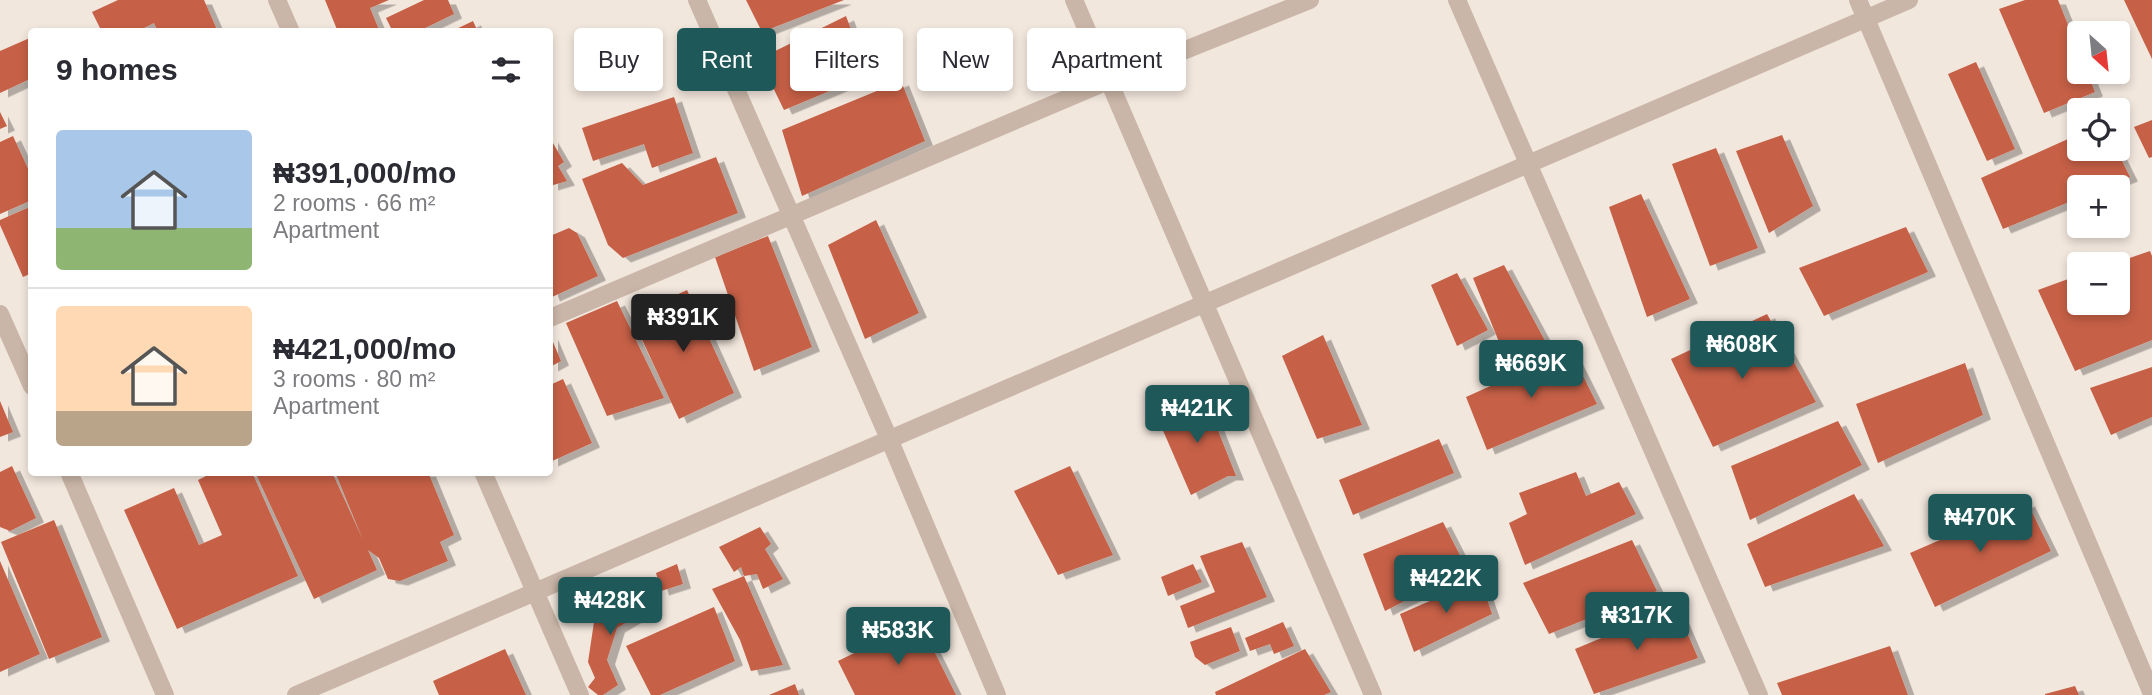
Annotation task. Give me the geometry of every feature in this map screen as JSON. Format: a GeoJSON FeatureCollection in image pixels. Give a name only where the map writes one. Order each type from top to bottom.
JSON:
{"type":"FeatureCollection","features":[{"type":"Feature","properties":{"kind":"street"},"geometry":{"type":"LineString","coordinates":[[277,0],[289,28]]}},
{"type":"Feature","properties":{"kind":"street"},"geometry":{"type":"LineString","coordinates":[[696,0],[890,441],[997,695]]}},
{"type":"Feature","properties":{"kind":"street"},"geometry":{"type":"LineString","coordinates":[[1074,0],[1086,28]]}},
{"type":"Feature","properties":{"kind":"street"},"geometry":{"type":"LineString","coordinates":[[1186,50],[1310,0]]}},
{"type":"Feature","properties":{"kind":"street"},"geometry":{"type":"LineString","coordinates":[[1457,0],[1759,695]]}},
{"type":"Feature","properties":{"kind":"street"},"geometry":{"type":"LineString","coordinates":[[1858,0],[2152,694]]}},
{"type":"Feature","properties":{"kind":"street"},"geometry":{"type":"LineString","coordinates":[[296,695],[1909,0]]}},
{"type":"Feature","properties":{"kind":"street"},"geometry":{"type":"LineString","coordinates":[[553,317],[1084,91]]}},
{"type":"Feature","properties":{"kind":"street"},"geometry":{"type":"LineString","coordinates":[[1112,91],[1373,695]]}},
{"type":"Feature","properties":{"kind":"street"},"geometry":{"type":"LineString","coordinates":[[0,314],[28,377]]}},
{"type":"Feature","properties":{"kind":"street"},"geometry":{"type":"LineString","coordinates":[[71,476],[165,695]]}},
{"type":"Feature","properties":{"kind":"street"},"geometry":{"type":"LineString","coordinates":[[485,476],[580,695]]}},
{"type":"Feature","properties":{"kind":"building"},"geometry":{"type":"Polygon","coordinates":[[[118,0],[204,0],[216,28],[156,28],[154,23],[144,28],[100,28],[92,12],[118,0]]]}},
{"type":"Feature","properties":{"kind":"building"},"geometry":{"type":"Polygon","coordinates":[[[325,0],[389,0],[370,8],[378,28],[336,28],[325,0]]]}},
{"type":"Feature","properties":{"kind":"building"},"geometry":{"type":"Polygon","coordinates":[[[424,0],[448,0],[454,14],[425,28],[391,28],[386,18],[424,0]]]}},
{"type":"Feature","properties":{"kind":"building"},"geometry":{"type":"Polygon","coordinates":[[[746,0],[844,0],[772,28],[760,28],[746,0]]]}},
{"type":"Feature","properties":{"kind":"building"},"geometry":{"type":"Polygon","coordinates":[[[2025,0],[2058,0],[2067,22],[2067,84],[2092,84],[2095,92],[2080,98],[2067,98],[2067,104],[2044,113],[1999,9],[2025,0]]]}},
{"type":"Feature","properties":{"kind":"building"},"geometry":{"type":"Polygon","coordinates":[[[2124,0],[2152,0],[2152,59],[2124,0]]]}},
{"type":"Feature","properties":{"kind":"building"},"geometry":{"type":"Polygon","coordinates":[[[846,16],[850,28],[822,28],[846,16]]]}},
{"type":"Feature","properties":{"kind":"building"},"geometry":{"type":"Polygon","coordinates":[[[473,21],[476,28],[458,28],[473,21]]]}},
{"type":"Feature","properties":{"kind":"building"},"geometry":{"type":"Polygon","coordinates":[[[28,39],[28,80],[0,93],[0,51],[28,39]]]}},
{"type":"Feature","properties":{"kind":"building"},"geometry":{"type":"Polygon","coordinates":[[[790,44],[790,91],[830,91],[784,110],[775,91],[776,51],[790,44]]]}},
{"type":"Feature","properties":{"kind":"building"},"geometry":{"type":"Polygon","coordinates":[[[1976,62],[2015,149],[1987,161],[1948,74],[1976,62]]]}},
{"type":"Feature","properties":{"kind":"building"},"geometry":{"type":"Polygon","coordinates":[[[903,86],[925,141],[802,196],[782,130],[877,91],[903,91],[903,86]]]}},
{"type":"Feature","properties":{"kind":"building"},"geometry":{"type":"Polygon","coordinates":[[[674,97],[693,153],[652,168],[644,144],[593,161],[582,128],[674,97]]]}},
{"type":"Feature","properties":{"kind":"building"},"geometry":{"type":"Polygon","coordinates":[[[0,112],[7,126],[0,129],[0,112]]]}},
{"type":"Feature","properties":{"kind":"building"},"geometry":{"type":"Polygon","coordinates":[[[2152,120],[2152,157],[2149,158],[2134,127],[2152,120]]]}},
{"type":"Feature","properties":{"kind":"building"},"geometry":{"type":"Polygon","coordinates":[[[1782,135],[1813,206],[1769,233],[1736,151],[1782,135]]]}},
{"type":"Feature","properties":{"kind":"building"},"geometry":{"type":"Polygon","coordinates":[[[13,136],[28,169],[28,202],[0,214],[0,142],[13,136]]]}},
{"type":"Feature","properties":{"kind":"building"},"geometry":{"type":"Polygon","coordinates":[[[2067,139],[2067,161],[2122,161],[2129,175],[2067,175],[2067,203],[2003,229],[1981,178],[2067,139]]]}},
{"type":"Feature","properties":{"kind":"building"},"geometry":{"type":"Polygon","coordinates":[[[553,143],[564,162],[558,166],[567,181],[553,185],[553,143]]]}},
{"type":"Feature","properties":{"kind":"building"},"geometry":{"type":"Polygon","coordinates":[[[1716,148],[1758,248],[1710,266],[1672,164],[1716,148]]]}},
{"type":"Feature","properties":{"kind":"building"},"geometry":{"type":"Polygon","coordinates":[[[716,157],[738,213],[623,258],[608,245],[582,179],[622,163],[643,185],[716,157]]]}},
{"type":"Feature","properties":{"kind":"building"},"geometry":{"type":"Polygon","coordinates":[[[1641,194],[1690,299],[1647,317],[1609,207],[1641,194]]]}},
{"type":"Feature","properties":{"kind":"building"},"geometry":{"type":"Polygon","coordinates":[[[28,208],[28,275],[23,277],[0,220],[28,208]]]}},
{"type":"Feature","properties":{"kind":"building"},"geometry":{"type":"Polygon","coordinates":[[[876,220],[919,313],[865,339],[828,245],[876,220]]]}},
{"type":"Feature","properties":{"kind":"building"},"geometry":{"type":"Polygon","coordinates":[[[1906,227],[1928,272],[1824,316],[1799,268],[1906,227]]]}},
{"type":"Feature","properties":{"kind":"building"},"geometry":{"type":"Polygon","coordinates":[[[569,228],[577,233],[598,276],[553,297],[553,235],[569,228]]]}},
{"type":"Feature","properties":{"kind":"building"},"geometry":{"type":"Polygon","coordinates":[[[768,236],[812,347],[754,371],[715,257],[768,236]]]}},
{"type":"Feature","properties":{"kind":"building"},"geometry":{"type":"Polygon","coordinates":[[[2150,251],[2152,256],[2152,340],[2075,371],[2038,290],[2067,279],[2067,315],[2130,315],[2130,258],[2150,251]]]}},
{"type":"Feature","properties":{"kind":"building"},"geometry":{"type":"Polygon","coordinates":[[[1504,265],[1551,352],[1510,369],[1473,278],[1504,265]]]}},
{"type":"Feature","properties":{"kind":"building"},"geometry":{"type":"Polygon","coordinates":[[[1457,273],[1488,330],[1457,346],[1431,285],[1457,273]]]}},
{"type":"Feature","properties":{"kind":"building"},"geometry":{"type":"Polygon","coordinates":[[[687,290],[734,393],[679,419],[631,316],[687,290]]]}},
{"type":"Feature","properties":{"kind":"building"},"geometry":{"type":"Polygon","coordinates":[[[617,301],[664,398],[607,416],[566,323],[617,301]]]}},
{"type":"Feature","properties":{"kind":"building"},"geometry":{"type":"Polygon","coordinates":[[[1767,314],[1816,402],[1713,447],[1671,359],[1767,314]]]}},
{"type":"Feature","properties":{"kind":"building"},"geometry":{"type":"Polygon","coordinates":[[[1323,335],[1362,425],[1317,439],[1282,356],[1323,335]]]}},
{"type":"Feature","properties":{"kind":"building"},"geometry":{"type":"Polygon","coordinates":[[[553,342],[561,361],[553,365],[553,342]]]}},
{"type":"Feature","properties":{"kind":"building"},"geometry":{"type":"Polygon","coordinates":[[[1570,350],[1597,404],[1487,450],[1466,397],[1570,350]]]}},
{"type":"Feature","properties":{"kind":"building"},"geometry":{"type":"Polygon","coordinates":[[[1965,363],[1983,415],[1878,463],[1856,404],[1965,363]]]}},
{"type":"Feature","properties":{"kind":"building"},"geometry":{"type":"Polygon","coordinates":[[[2152,367],[2152,417],[2111,435],[2090,388],[2152,367]]]}},
{"type":"Feature","properties":{"kind":"building"},"geometry":{"type":"Polygon","coordinates":[[[563,379],[592,443],[553,461],[553,384],[563,379]]]}},
{"type":"Feature","properties":{"kind":"building"},"geometry":{"type":"Polygon","coordinates":[[[1204,395],[1236,476],[1228,476],[1191,495],[1158,419],[1204,395]]]}},
{"type":"Feature","properties":{"kind":"building"},"geometry":{"type":"Polygon","coordinates":[[[0,401],[13,432],[0,437],[0,401]]]}},
{"type":"Feature","properties":{"kind":"building"},"geometry":{"type":"Polygon","coordinates":[[[1838,421],[1862,465],[1750,520],[1731,466],[1838,421]]]}},
{"type":"Feature","properties":{"kind":"building"},"geometry":{"type":"Polygon","coordinates":[[[1439,439],[1454,473],[1353,515],[1339,480],[1439,439]]]}},
{"type":"Feature","properties":{"kind":"building"},"geometry":{"type":"Polygon","coordinates":[[[12,466],[36,518],[10,531],[0,527],[0,472],[12,466]]]}},
{"type":"Feature","properties":{"kind":"building"},"geometry":{"type":"Polygon","coordinates":[[[1070,466],[1113,555],[1058,575],[1014,491],[1070,466]]]}},
{"type":"Feature","properties":{"kind":"building"},"geometry":{"type":"Polygon","coordinates":[[[1576,472],[1586,496],[1619,482],[1636,514],[1525,565],[1509,523],[1527,514],[1519,493],[1576,472]]]}},
{"type":"Feature","properties":{"kind":"building"},"geometry":{"type":"Polygon","coordinates":[[[206,476],[254,476],[298,576],[177,629],[124,510],[174,488],[199,545],[222,535],[198,480],[206,476]]]}},
{"type":"Feature","properties":{"kind":"building"},"geometry":{"type":"Polygon","coordinates":[[[257,476],[334,476],[363,540],[337,476],[430,476],[454,535],[440,542],[448,561],[400,581],[388,579],[379,558],[368,550],[377,570],[314,599],[257,476]]]}},
{"type":"Feature","properties":{"kind":"building"},"geometry":{"type":"Polygon","coordinates":[[[1854,494],[1884,546],[1765,587],[1747,544],[1854,494]]]}},
{"type":"Feature","properties":{"kind":"building"},"geometry":{"type":"Polygon","coordinates":[[[2027,502],[2051,551],[1935,607],[1910,553],[2027,502]]]}},
{"type":"Feature","properties":{"kind":"building"},"geometry":{"type":"Polygon","coordinates":[[[54,520],[102,637],[49,659],[1,542],[54,520]]]}},
{"type":"Feature","properties":{"kind":"building"},"geometry":{"type":"Polygon","coordinates":[[[1443,522],[1467,569],[1385,611],[1363,554],[1443,522]]]}},
{"type":"Feature","properties":{"kind":"building"},"geometry":{"type":"Polygon","coordinates":[[[760,527],[771,544],[765,549],[783,579],[763,589],[757,574],[744,576],[741,567],[734,572],[719,547],[760,527]]]}},
{"type":"Feature","properties":{"kind":"building"},"geometry":{"type":"Polygon","coordinates":[[[1632,540],[1657,591],[1549,634],[1523,583],[1632,540]]]}},
{"type":"Feature","properties":{"kind":"building"},"geometry":{"type":"Polygon","coordinates":[[[1242,542],[1267,597],[1188,628],[1180,606],[1215,592],[1200,556],[1242,542]]]}},
{"type":"Feature","properties":{"kind":"building"},"geometry":{"type":"Polygon","coordinates":[[[0,561],[40,654],[0,672],[0,561]]]}},
{"type":"Feature","properties":{"kind":"building"},"geometry":{"type":"Polygon","coordinates":[[[677,564],[683,584],[661,591],[656,573],[677,564]]]}},
{"type":"Feature","properties":{"kind":"building"},"geometry":{"type":"Polygon","coordinates":[[[1193,564],[1202,582],[1168,596],[1161,577],[1193,564]]]}},
{"type":"Feature","properties":{"kind":"building"},"geometry":{"type":"Polygon","coordinates":[[[744,576],[783,665],[751,671],[740,640],[712,589],[744,576]]]}},
{"type":"Feature","properties":{"kind":"building"},"geometry":{"type":"Polygon","coordinates":[[[1480,579],[1492,614],[1414,652],[1400,614],[1480,579]]]}},
{"type":"Feature","properties":{"kind":"building"},"geometry":{"type":"Polygon","coordinates":[[[630,580],[642,605],[632,609],[636,617],[617,628],[607,660],[618,685],[603,695],[598,695],[588,687],[595,678],[588,662],[594,622],[620,604],[613,588],[630,580]]]}},
{"type":"Feature","properties":{"kind":"building"},"geometry":{"type":"Polygon","coordinates":[[[714,607],[735,661],[660,695],[651,695],[626,646],[714,607]]]}},
{"type":"Feature","properties":{"kind":"building"},"geometry":{"type":"Polygon","coordinates":[[[1676,607],[1698,658],[1594,694],[1575,649],[1676,607]]]}},
{"type":"Feature","properties":{"kind":"building"},"geometry":{"type":"Polygon","coordinates":[[[919,621],[956,695],[855,695],[838,661],[919,621]]]}},
{"type":"Feature","properties":{"kind":"building"},"geometry":{"type":"Polygon","coordinates":[[[1283,622],[1294,646],[1274,654],[1270,644],[1250,651],[1245,638],[1283,622]]]}},
{"type":"Feature","properties":{"kind":"building"},"geometry":{"type":"Polygon","coordinates":[[[1231,627],[1240,651],[1205,665],[1195,657],[1190,642],[1231,627]]]}},
{"type":"Feature","properties":{"kind":"building"},"geometry":{"type":"Polygon","coordinates":[[[1890,646],[1908,695],[1782,695],[1777,683],[1890,646]]]}},
{"type":"Feature","properties":{"kind":"building"},"geometry":{"type":"Polygon","coordinates":[[[505,649],[526,695],[439,695],[433,681],[505,649]]]}},
{"type":"Feature","properties":{"kind":"building"},"geometry":{"type":"Polygon","coordinates":[[[1305,649],[1331,692],[1324,695],[1216,695],[1215,692],[1305,649]]]}},
{"type":"Feature","properties":{"kind":"building"},"geometry":{"type":"Polygon","coordinates":[[[795,684],[799,695],[769,695],[795,684]]]}},
{"type":"Feature","properties":{"kind":"building"},"geometry":{"type":"Polygon","coordinates":[[[2075,686],[2079,695],[2045,695],[2045,694],[2075,686]]]}}]}
